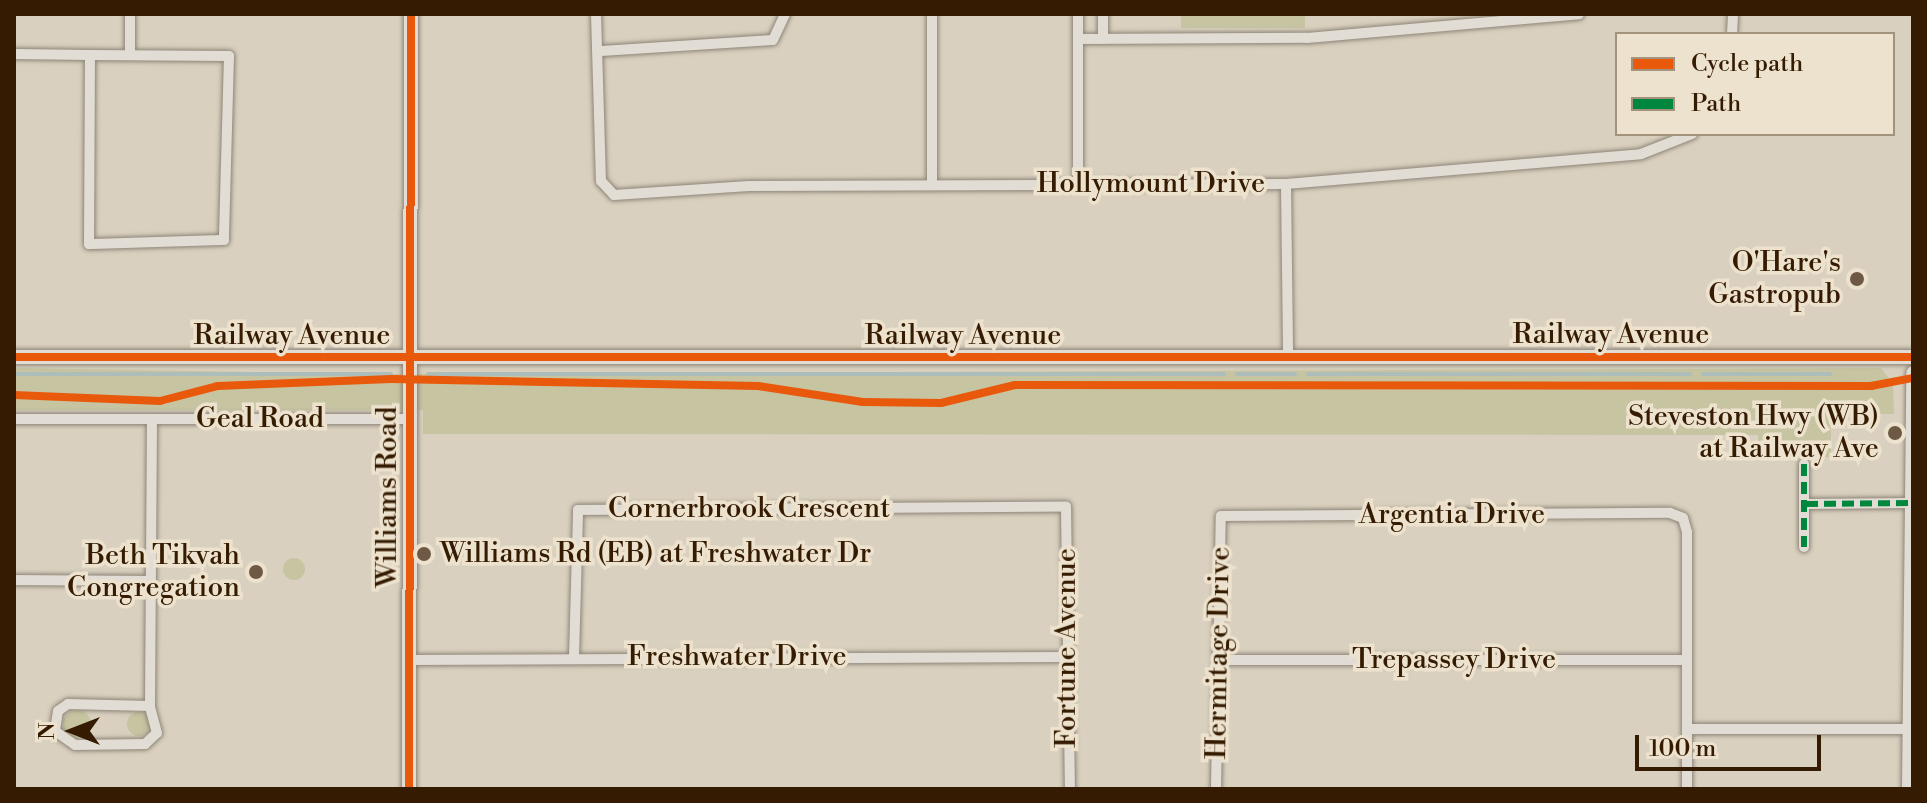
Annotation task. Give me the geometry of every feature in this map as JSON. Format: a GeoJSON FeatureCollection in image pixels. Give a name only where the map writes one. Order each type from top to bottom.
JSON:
{"type":"FeatureCollection","features":[{"type":"Feature","properties":{"kind":"main road","name":"Williams Road"},"geometry":{"type":"LineString","coordinates":[[409,789],[411,14]]}},
{"type":"Feature","properties":{"kind":"main road","name":"Railway Avenue"},"geometry":{"type":"LineString","coordinates":[[14,357],[1913,357]]}},
{"type":"Feature","properties":{"kind":"main road"},"geometry":{"type":"LineString","coordinates":[[1909,789],[1913,373]]}},
{"type":"Feature","properties":{"kind":"street"},"geometry":{"type":"LineString","coordinates":[[130,14],[130,55]]}},
{"type":"Feature","properties":{"kind":"street"},"geometry":{"type":"LineString","coordinates":[[596,14],[601,51],[773,40],[785,14]]}},
{"type":"Feature","properties":{"kind":"street"},"geometry":{"type":"LineString","coordinates":[[932,14],[932,184]]}},
{"type":"Feature","properties":{"kind":"street"},"geometry":{"type":"LineString","coordinates":[[1078,14],[1078,183]]}},
{"type":"Feature","properties":{"kind":"street"},"geometry":{"type":"LineString","coordinates":[[1103,14],[1103,39]]}},
{"type":"Feature","properties":{"kind":"street"},"geometry":{"type":"LineString","coordinates":[[1078,39],[1307,38],[1579,14]]}},
{"type":"Feature","properties":{"kind":"street","name":"Hollymount Drive"},"geometry":{"type":"LineString","coordinates":[[601,51],[605,192],[932,184],[1286,184],[1641,154],[1687,136]]}},
{"type":"Feature","properties":{"kind":"street"},"geometry":{"type":"LineString","coordinates":[[14,54],[229,56],[228,220],[217,244],[89,244],[90,55]]}},
{"type":"Feature","properties":{"kind":"street"},"geometry":{"type":"LineString","coordinates":[[1286,184],[1288,358]]}},
{"type":"Feature","properties":{"kind":"street","name":"Geal Road"},"geometry":{"type":"LineString","coordinates":[[14,419],[410,419]]}},
{"type":"Feature","properties":{"kind":"street"},"geometry":{"type":"LineString","coordinates":[[150,706],[68,704],[58,711],[55,731],[68,744],[145,744],[159,725],[150,706],[152,419]]}},
{"type":"Feature","properties":{"kind":"street"},"geometry":{"type":"LineString","coordinates":[[1804,464],[1804,547]]}},
{"type":"Feature","properties":{"kind":"street"},"geometry":{"type":"LineString","coordinates":[[1806,504],[1911,503]]}},
{"type":"Feature","properties":{"kind":"street","name":"Cornerbrook Crescent"},"geometry":{"type":"LineString","coordinates":[[574,657],[578,510],[1066,507]]}},
{"type":"Feature","properties":{"kind":"street","name":"Fortune Avenue"},"geometry":{"type":"LineString","coordinates":[[1066,507],[1065,657],[1070,789]]}},
{"type":"Feature","properties":{"kind":"street","name":"Argentia Drive"},"geometry":{"type":"LineString","coordinates":[[1221,516],[1683,518],[1687,660]]}},
{"type":"Feature","properties":{"kind":"street","name":"Hermitage Drive"},"geometry":{"type":"LineString","coordinates":[[1216,789],[1222,660],[1221,516]]}},
{"type":"Feature","properties":{"kind":"street"},"geometry":{"type":"LineString","coordinates":[[14,580],[151,581]]}},
{"type":"Feature","properties":{"kind":"street","name":"Freshwater Drive"},"geometry":{"type":"LineString","coordinates":[[409,660],[1065,657]]}},
{"type":"Feature","properties":{"kind":"street","name":"Trepassey Drive"},"geometry":{"type":"LineString","coordinates":[[1222,660],[1687,660]]}},
{"type":"Feature","properties":{"kind":"street"},"geometry":{"type":"LineString","coordinates":[[1687,660],[1687,789]]}},
{"type":"Feature","properties":{"kind":"street"},"geometry":{"type":"LineString","coordinates":[[1687,729],[1909,729]]}},
{"type":"Feature","properties":{"kind":"shaded area"},"geometry":{"type":"Polygon","coordinates":[[[1181,14],[1305,14],[1305,28],[1181,28],[1181,14]]]}},
{"type":"Feature","properties":{"kind":"shaded area"},"geometry":{"type":"Polygon","coordinates":[[[14,368],[383,374],[1881,368],[1893,384],[1894,414],[1831,414],[1831,457],[1759,457],[1758,435],[423,434],[423,410],[14,410],[14,368]]]}},
{"type":"Feature","properties":{"kind":"shaded area"},"geometry":{"type":"Polygon","coordinates":[[[294,558],[302,561],[305,569],[302,577],[294,580],[286,577],[283,569],[286,561],[294,558]]]}},
{"type":"Feature","properties":{"kind":"shaded area"},"geometry":{"type":"Polygon","coordinates":[[[77,710],[87,714],[91,724],[87,734],[77,738],[67,734],[63,724],[67,714],[77,710]]]}},
{"type":"Feature","properties":{"kind":"shaded area"},"geometry":{"type":"Polygon","coordinates":[[[139,712],[147,716],[151,724],[147,732],[139,736],[131,732],[127,724],[131,716],[139,712]]]}},
{"type":"Feature","properties":{"kind":"waterway"},"geometry":{"type":"LineString","coordinates":[[14,374],[391,374]]}},
{"type":"Feature","properties":{"kind":"waterway"},"geometry":{"type":"LineString","coordinates":[[428,374],[1224,374]]}},
{"type":"Feature","properties":{"kind":"waterway"},"geometry":{"type":"LineString","coordinates":[[1237,374],[1295,374]]}},
{"type":"Feature","properties":{"kind":"waterway"},"geometry":{"type":"LineString","coordinates":[[1308,374],[1690,374]]}},
{"type":"Feature","properties":{"kind":"waterway"},"geometry":{"type":"LineString","coordinates":[[1703,374],[1830,374]]}},
{"type":"Feature","properties":{"kind":"marked path"},"geometry":{"type":"LineString","coordinates":[[1804,464],[1804,547]]}},
{"type":"Feature","properties":{"kind":"marked path"},"geometry":{"type":"LineString","coordinates":[[1806,504],[1911,503]]}},
{"type":"Feature","properties":{"kind":"cycle path"},"geometry":{"type":"LineString","coordinates":[[409,789],[411,14]]}},
{"type":"Feature","properties":{"kind":"cycle path"},"geometry":{"type":"LineString","coordinates":[[14,357],[1913,357]]}},
{"type":"Feature","properties":{"kind":"cycle path"},"geometry":{"type":"LineString","coordinates":[[14,395],[160,401],[218,386],[391,379],[758,386],[863,402],[941,403],[1015,385],[1871,386],[1913,378]]}},
{"type":"Feature","properties":{"kind":"place","name":"O'Hare's Gastropub"},"geometry":{"type":"Point","coordinates":[1857,279]}},
{"type":"Feature","properties":{"kind":"place","name":"Steveston Hwy (WB) at Railway Ave"},"geometry":{"type":"Point","coordinates":[1895,433]}},
{"type":"Feature","properties":{"kind":"place","name":"Williams Rd (EB) at Freshwater Dr"},"geometry":{"type":"Point","coordinates":[424,554]}},
{"type":"Feature","properties":{"kind":"place","name":"Beth Tikvah Congregation"},"geometry":{"type":"Point","coordinates":[256,572]}}]}
